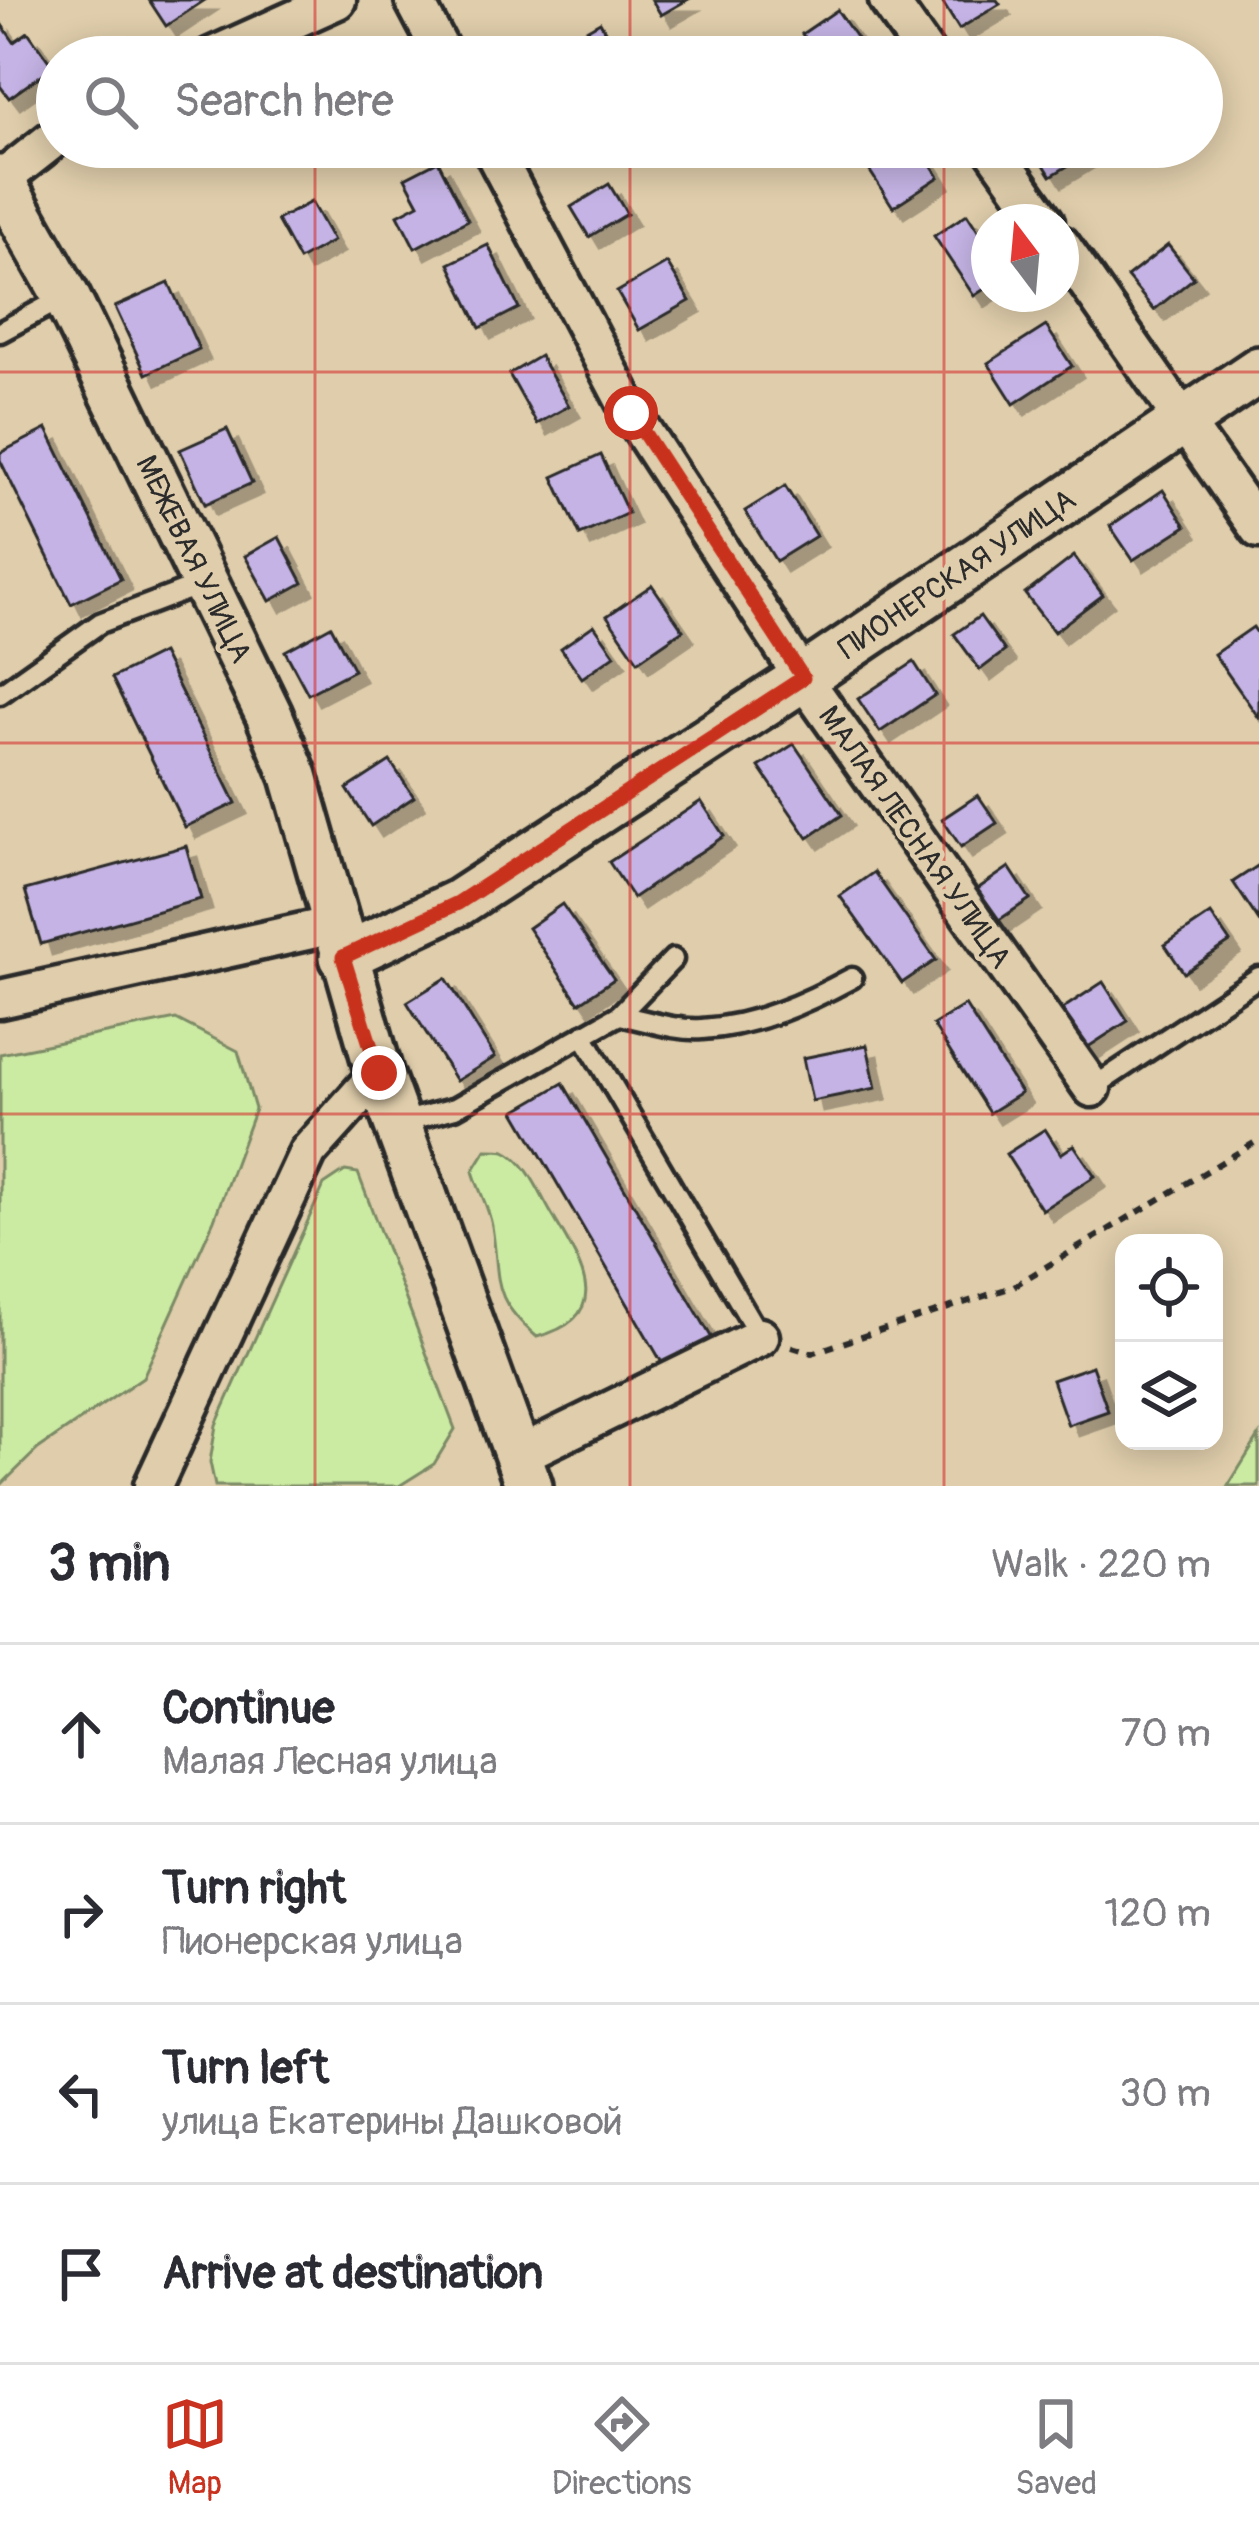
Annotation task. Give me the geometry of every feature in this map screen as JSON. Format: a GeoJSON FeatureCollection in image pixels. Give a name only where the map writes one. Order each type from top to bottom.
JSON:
{"type":"FeatureCollection","features":[{"type":"Feature","properties":{"kind":"street"},"geometry":{"type":"LineString","coordinates":[[257,36],[337,0]]}},
{"type":"Feature","properties":{"kind":"street"},"geometry":{"type":"LineString","coordinates":[[414,0],[433,36]]}},
{"type":"Feature","properties":{"kind":"street"},"geometry":{"type":"LineString","coordinates":[[888,0],[913,36]]}},
{"type":"Feature","properties":{"kind":"street"},"geometry":{"type":"LineString","coordinates":[[0,180],[36,152]]}},
{"type":"Feature","properties":{"kind":"street","name":"МАЛАЯ ЛЕСНАЯ УЛИЦА"},"geometry":{"type":"LineString","coordinates":[[502,168],[631,413],[803,678],[1092,1088]]}},
{"type":"Feature","properties":{"kind":"street"},"geometry":{"type":"LineString","coordinates":[[1007,168],[1032,204]]}},
{"type":"Feature","properties":{"kind":"street","name":"МЕЖЕВАЯ УЛИЦА"},"geometry":{"type":"LineString","coordinates":[[0,180],[66,296],[294,776],[379,1073],[524,1470]]}},
{"type":"Feature","properties":{"kind":"street"},"geometry":{"type":"LineString","coordinates":[[1079,270],[1259,529]]}},
{"type":"Feature","properties":{"kind":"street","name":"ПИОНЕРСКАЯ УЛИЦА"},"geometry":{"type":"LineString","coordinates":[[339,941],[458,903],[803,678],[1259,370]]}},
{"type":"Feature","properties":{"kind":"street"},"geometry":{"type":"LineString","coordinates":[[0,999],[339,941]]}},
{"type":"Feature","properties":{"kind":"street"},"geometry":{"type":"LineString","coordinates":[[153,1486],[308,1152],[379,1073]]}},
{"type":"Feature","properties":{"kind":"street"},"geometry":{"type":"LineString","coordinates":[[524,1470],[760,1337]]}},
{"type":"Feature","properties":{"kind":"lane"},"geometry":{"type":"LineString","coordinates":[[0,332],[66,296]]}},
{"type":"Feature","properties":{"kind":"lane"},"geometry":{"type":"LineString","coordinates":[[0,694],[100,622],[206,583]]}},
{"type":"Feature","properties":{"kind":"lane"},"geometry":{"type":"LineString","coordinates":[[397,1123],[455,1108],[619,1015],[673,959]]}},
{"type":"Feature","properties":{"kind":"lane"},"geometry":{"type":"LineString","coordinates":[[1092,1088],[1259,977]]}},
{"type":"Feature","properties":{"kind":"lane"},"geometry":{"type":"LineString","coordinates":[[619,1015],[698,1030],[751,1021],[852,979]]}},
{"type":"Feature","properties":{"kind":"lane"},"geometry":{"type":"LineString","coordinates":[[583,1035],[760,1337]]}},
{"type":"Feature","properties":{"kind":"path"},"geometry":{"type":"LineString","coordinates":[[760,1337],[812,1353],[1012,1287],[1259,1140]]}},
{"type":"Feature","properties":{"kind":"green space"},"geometry":{"type":"Polygon","coordinates":[[[176,1019],[238,1051],[255,1109],[214,1220],[143,1377],[38,1449],[0,1486],[0,1054],[176,1019]]]}},
{"type":"Feature","properties":{"kind":"green space"},"geometry":{"type":"Polygon","coordinates":[[[486,1150],[505,1151],[526,1169],[571,1248],[585,1284],[578,1315],[537,1337],[511,1310],[500,1287],[491,1219],[473,1171],[486,1150]]]}},
{"type":"Feature","properties":{"kind":"green space"},"geometry":{"type":"Polygon","coordinates":[[[345,1171],[358,1173],[455,1429],[434,1464],[399,1486],[215,1486],[210,1462],[216,1425],[324,1185],[345,1171]]]}},
{"type":"Feature","properties":{"kind":"green space"},"geometry":{"type":"Polygon","coordinates":[[[1259,1436],[1259,1486],[1228,1486],[1259,1436]]]}},
{"type":"Feature","properties":{"kind":"building"},"geometry":{"type":"Polygon","coordinates":[[[149,0],[205,0],[166,26],[149,0]]]}},
{"type":"Feature","properties":{"kind":"building"},"geometry":{"type":"Polygon","coordinates":[[[652,0],[687,0],[661,15],[652,0]]]}},
{"type":"Feature","properties":{"kind":"building"},"geometry":{"type":"Polygon","coordinates":[[[941,0],[997,0],[1000,4],[959,29],[941,0]]]}},
{"type":"Feature","properties":{"kind":"building"},"geometry":{"type":"Polygon","coordinates":[[[837,10],[855,36],[803,36],[837,10]]]}},
{"type":"Feature","properties":{"kind":"building"},"geometry":{"type":"Polygon","coordinates":[[[0,22],[14,42],[28,32],[36,43],[36,79],[9,98],[0,86],[0,22]]]}},
{"type":"Feature","properties":{"kind":"building"},"geometry":{"type":"Polygon","coordinates":[[[600,22],[608,36],[576,36],[600,22]]]}},
{"type":"Feature","properties":{"kind":"building"},"geometry":{"type":"Polygon","coordinates":[[[424,168],[442,168],[468,220],[415,248],[398,215],[419,204],[405,178],[424,168]]]}},
{"type":"Feature","properties":{"kind":"building"},"geometry":{"type":"Polygon","coordinates":[[[868,168],[933,168],[939,177],[893,207],[868,168]]]}},
{"type":"Feature","properties":{"kind":"building"},"geometry":{"type":"Polygon","coordinates":[[[609,184],[627,214],[589,237],[571,207],[609,184]]]}},
{"type":"Feature","properties":{"kind":"building"},"geometry":{"type":"Polygon","coordinates":[[[311,202],[333,241],[299,260],[277,220],[311,202]]]}},
{"type":"Feature","properties":{"kind":"building"},"geometry":{"type":"Polygon","coordinates":[[[967,214],[971,220],[971,292],[934,236],[967,214]]]}},
{"type":"Feature","properties":{"kind":"building"},"geometry":{"type":"Polygon","coordinates":[[[488,245],[519,308],[480,328],[449,264],[488,245]]]}},
{"type":"Feature","properties":{"kind":"building"},"geometry":{"type":"Polygon","coordinates":[[[1168,245],[1194,278],[1154,310],[1127,277],[1168,245]]]}},
{"type":"Feature","properties":{"kind":"building"},"geometry":{"type":"Polygon","coordinates":[[[667,263],[690,301],[639,330],[617,292],[667,263]]]}},
{"type":"Feature","properties":{"kind":"building"},"geometry":{"type":"Polygon","coordinates":[[[169,283],[199,349],[146,374],[115,307],[169,283]]]}},
{"type":"Feature","properties":{"kind":"building"},"geometry":{"type":"Polygon","coordinates":[[[1046,326],[1072,366],[1014,404],[988,363],[1046,326]]]}},
{"type":"Feature","properties":{"kind":"building"},"geometry":{"type":"Polygon","coordinates":[[[540,356],[569,406],[537,424],[509,374],[540,356]]]}},
{"type":"Feature","properties":{"kind":"building"},"geometry":{"type":"Polygon","coordinates":[[[47,429],[121,579],[71,604],[0,460],[0,453],[47,429]]]}},
{"type":"Feature","properties":{"kind":"building"},"geometry":{"type":"Polygon","coordinates":[[[227,429],[252,483],[205,504],[180,450],[227,429]]]}},
{"type":"Feature","properties":{"kind":"building"},"geometry":{"type":"Polygon","coordinates":[[[601,455],[628,513],[580,535],[553,477],[601,455]]]}},
{"type":"Feature","properties":{"kind":"building"},"geometry":{"type":"Polygon","coordinates":[[[785,486],[816,536],[776,561],[745,511],[785,486]]]}},
{"type":"Feature","properties":{"kind":"building"},"geometry":{"type":"Polygon","coordinates":[[[1163,490],[1186,526],[1133,560],[1110,526],[1163,490]]]}},
{"type":"Feature","properties":{"kind":"building"},"geometry":{"type":"Polygon","coordinates":[[[279,537],[303,583],[270,601],[245,556],[279,537]]]}},
{"type":"Feature","properties":{"kind":"building"},"geometry":{"type":"Polygon","coordinates":[[[1074,556],[1103,595],[1054,632],[1025,594],[1074,556]]]}},
{"type":"Feature","properties":{"kind":"building"},"geometry":{"type":"Polygon","coordinates":[[[652,585],[683,630],[638,661],[607,616],[652,585]]]}},
{"type":"Feature","properties":{"kind":"building"},"geometry":{"type":"Polygon","coordinates":[[[980,616],[1005,651],[980,670],[954,634],[980,616]]]}},
{"type":"Feature","properties":{"kind":"building"},"geometry":{"type":"Polygon","coordinates":[[[594,625],[615,655],[582,678],[561,648],[594,625]]]}},
{"type":"Feature","properties":{"kind":"building"},"geometry":{"type":"Polygon","coordinates":[[[331,626],[354,670],[308,694],[285,651],[331,626]]]}},
{"type":"Feature","properties":{"kind":"building"},"geometry":{"type":"Polygon","coordinates":[[[1253,627],[1259,636],[1259,718],[1214,654],[1253,627]]]}},
{"type":"Feature","properties":{"kind":"building"},"geometry":{"type":"Polygon","coordinates":[[[162,653],[236,803],[185,827],[112,678],[162,653]]]}},
{"type":"Feature","properties":{"kind":"building"},"geometry":{"type":"Polygon","coordinates":[[[914,662],[935,695],[880,732],[858,699],[914,662]]]}},
{"type":"Feature","properties":{"kind":"building"},"geometry":{"type":"Polygon","coordinates":[[[794,744],[842,815],[808,838],[759,767],[794,744]]]}},
{"type":"Feature","properties":{"kind":"building"},"geometry":{"type":"Polygon","coordinates":[[[390,761],[414,797],[371,826],[347,789],[390,761]]]}},
{"type":"Feature","properties":{"kind":"building"},"geometry":{"type":"Polygon","coordinates":[[[978,795],[997,823],[961,847],[942,819],[978,795]]]}},
{"type":"Feature","properties":{"kind":"building"},"geometry":{"type":"Polygon","coordinates":[[[701,801],[724,836],[633,898],[609,862],[701,801]]]}},
{"type":"Feature","properties":{"kind":"building"},"geometry":{"type":"Polygon","coordinates":[[[186,846],[201,899],[41,944],[25,890],[186,846]]]}},
{"type":"Feature","properties":{"kind":"building"},"geometry":{"type":"Polygon","coordinates":[[[1259,865],[1259,921],[1233,882],[1259,865]]]}},
{"type":"Feature","properties":{"kind":"building"},"geometry":{"type":"Polygon","coordinates":[[[1009,867],[1030,899],[996,922],[976,890],[1009,867]]]}},
{"type":"Feature","properties":{"kind":"building"},"geometry":{"type":"Polygon","coordinates":[[[874,872],[936,960],[902,983],[840,896],[874,872]]]}},
{"type":"Feature","properties":{"kind":"building"},"geometry":{"type":"Polygon","coordinates":[[[562,904],[614,979],[579,1003],[528,928],[562,904]]]}},
{"type":"Feature","properties":{"kind":"building"},"geometry":{"type":"Polygon","coordinates":[[[1211,914],[1230,942],[1184,973],[1165,945],[1211,914]]]}},
{"type":"Feature","properties":{"kind":"building"},"geometry":{"type":"Polygon","coordinates":[[[446,978],[495,1057],[456,1081],[407,1002],[446,978]]]}},
{"type":"Feature","properties":{"kind":"building"},"geometry":{"type":"Polygon","coordinates":[[[1103,982],[1128,1021],[1085,1049],[1059,1011],[1103,982]]]}},
{"type":"Feature","properties":{"kind":"building"},"geometry":{"type":"Polygon","coordinates":[[[965,1005],[1021,1093],[989,1113],[933,1025],[965,1005]]]}},
{"type":"Feature","properties":{"kind":"building"},"geometry":{"type":"Polygon","coordinates":[[[867,1045],[876,1088],[812,1101],[803,1058],[867,1045]]]}},
{"type":"Feature","properties":{"kind":"building"},"geometry":{"type":"Polygon","coordinates":[[[563,1083],[716,1345],[668,1373],[515,1111],[563,1083]]]}},
{"type":"Feature","properties":{"kind":"building"},"geometry":{"type":"Polygon","coordinates":[[[1045,1129],[1061,1154],[1074,1145],[1095,1176],[1042,1210],[1006,1154],[1045,1129]]]}},
{"type":"Feature","properties":{"kind":"building"},"geometry":{"type":"Polygon","coordinates":[[[1092,1366],[1108,1411],[1068,1425],[1052,1380],[1092,1366]]]}},
{"type":"Feature","properties":{"kind":"route"},"geometry":{"type":"LineString","coordinates":[[379,1073],[343,957],[458,903],[803,678],[631,413]]}}]}
